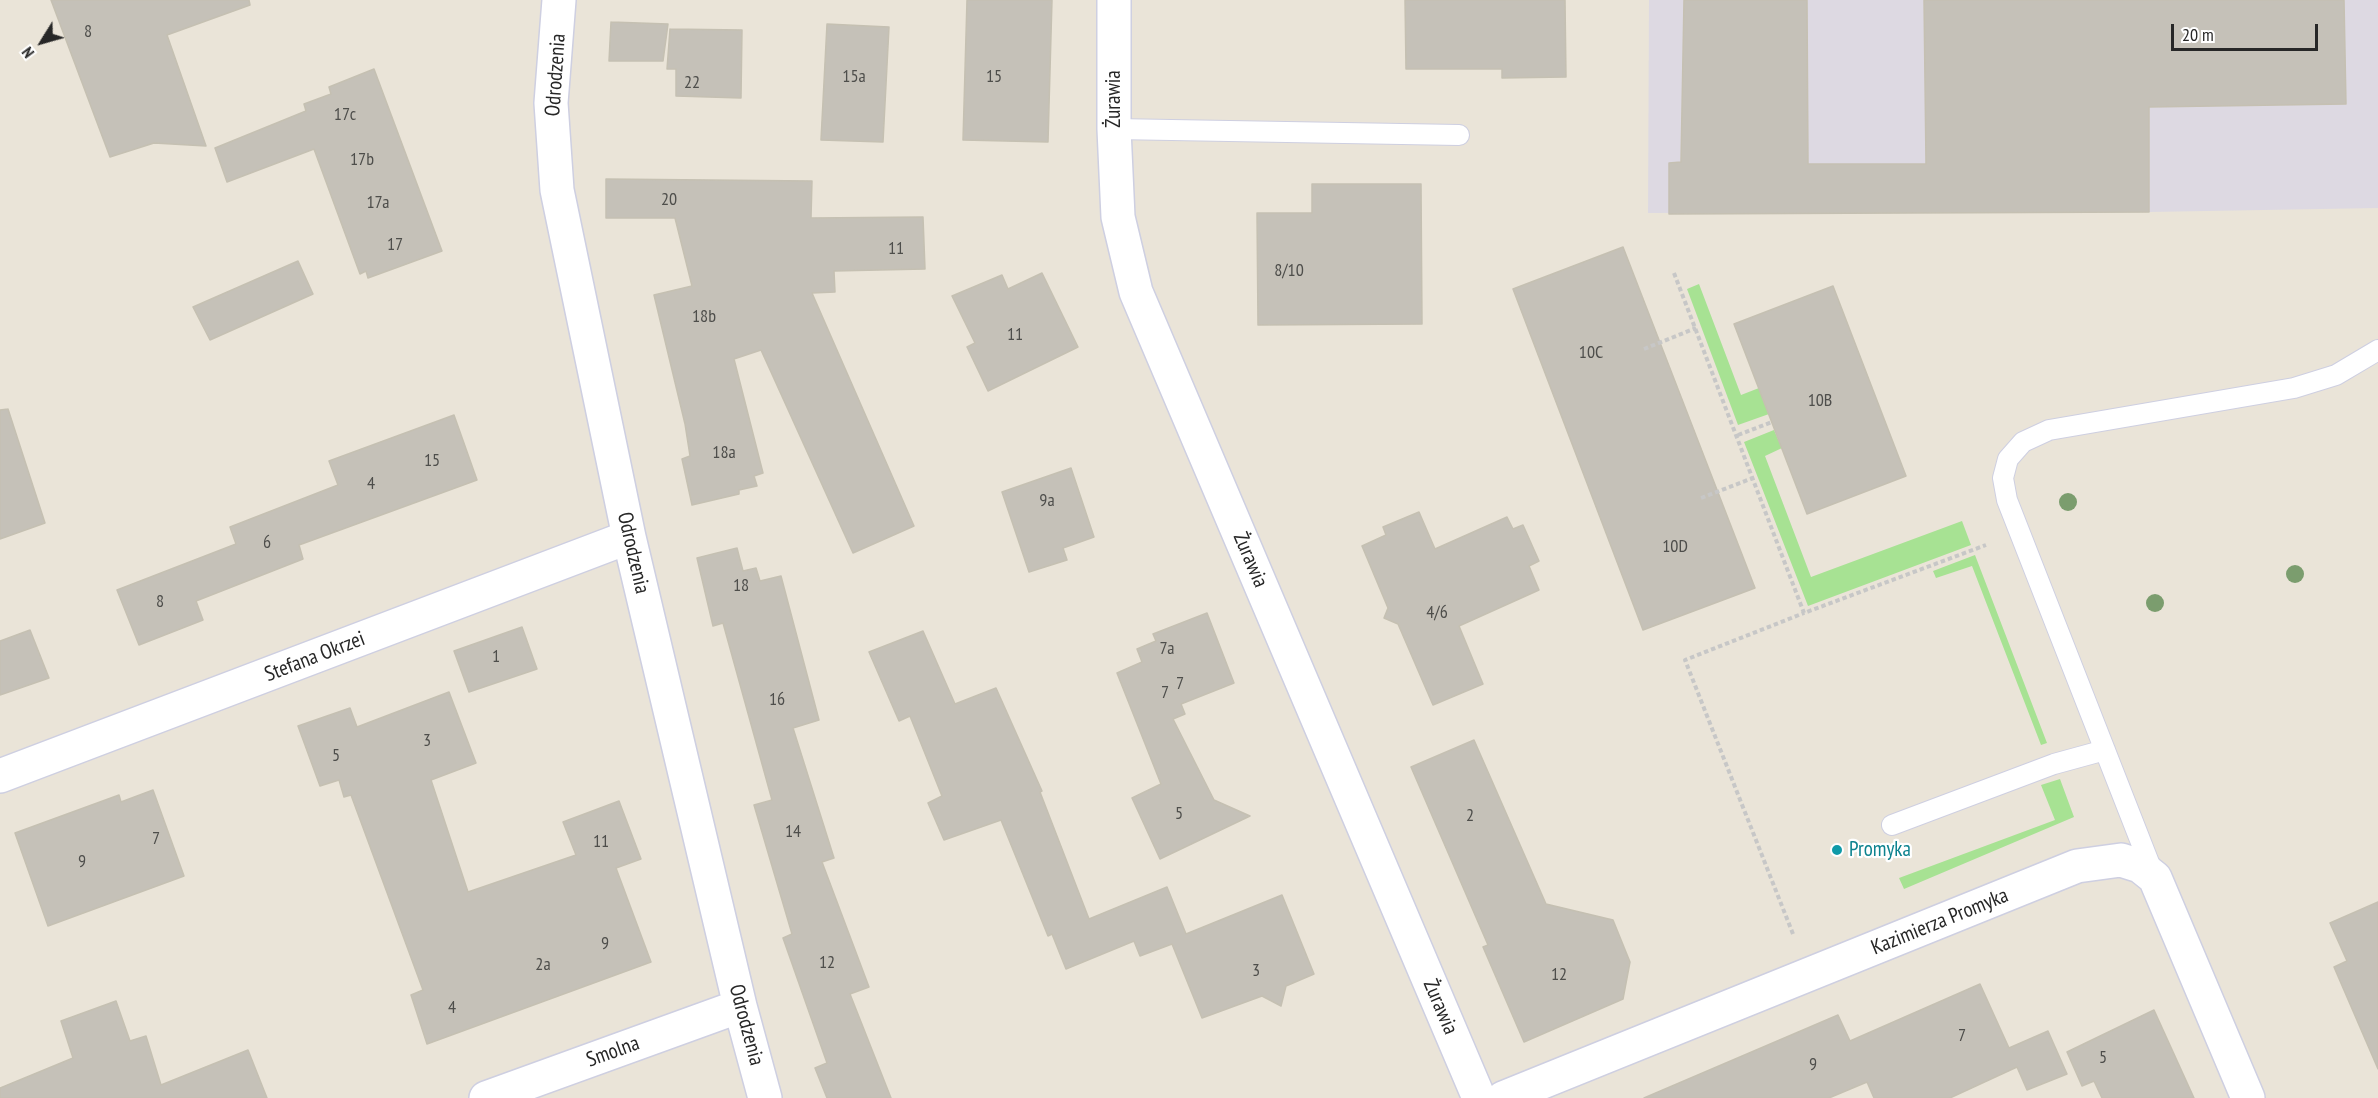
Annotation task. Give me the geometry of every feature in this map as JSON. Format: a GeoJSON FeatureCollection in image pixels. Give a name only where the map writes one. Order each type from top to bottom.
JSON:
{"type":"FeatureCollection","features":[{"type":"Feature","properties":{"kind":"street","name":"Odrodzenia"},"geometry":{"type":"LineString","coordinates":[[559,0],[551,103],[557,190],[629,537],[740,1006],[765,1098]]}},
{"type":"Feature","properties":{"kind":"street","name":"Żurawia"},"geometry":{"type":"LineString","coordinates":[[1114,0],[1114,129],[1118,217],[1136,292],[1479,1098]]}},
{"type":"Feature","properties":{"kind":"street","name":"Stefana Okrzei"},"geometry":{"type":"LineString","coordinates":[[0,776],[629,537]]}},
{"type":"Feature","properties":{"kind":"street","name":"Kazimierza Promyka"},"geometry":{"type":"LineString","coordinates":[[1503,1098],[2077,866],[2121,860],[2140,866],[2155,878]]}},
{"type":"Feature","properties":{"kind":"street"},"geometry":{"type":"LineString","coordinates":[[2155,878],[2248,1098]]}},
{"type":"Feature","properties":{"kind":"street","name":"Smolna"},"geometry":{"type":"LineString","coordinates":[[486,1098],[740,1006]]}},
{"type":"Feature","properties":{"kind":"lane"},"geometry":{"type":"LineString","coordinates":[[1114,129],[1459,135]]}},
{"type":"Feature","properties":{"kind":"lane"},"geometry":{"type":"LineString","coordinates":[[2155,878],[2007,500],[2003,478],[2008,459],[2023,442],[2049,430],[2294,388],[2336,375],[2378,350]]}},
{"type":"Feature","properties":{"kind":"lane"},"geometry":{"type":"LineString","coordinates":[[1892,825],[2054,764],[2104,750]]}},
{"type":"Feature","properties":{"kind":"path"},"geometry":{"type":"LineString","coordinates":[[1674,273],[1738,435],[1804,613]]}},
{"type":"Feature","properties":{"kind":"path"},"geometry":{"type":"LineString","coordinates":[[1644,349],[1696,328]]}},
{"type":"Feature","properties":{"kind":"path"},"geometry":{"type":"LineString","coordinates":[[1738,435],[1772,422]]}},
{"type":"Feature","properties":{"kind":"path"},"geometry":{"type":"LineString","coordinates":[[1701,498],[1753,478]]}},
{"type":"Feature","properties":{"kind":"path"},"geometry":{"type":"LineString","coordinates":[[1810,974],[1685,660],[2020,531]]}},
{"type":"Feature","properties":{"kind":"shaded area"},"geometry":{"type":"Polygon","coordinates":[[[1649,0],[2378,0],[2378,208],[2149,212],[1648,213],[1649,0]]]}},
{"type":"Feature","properties":{"kind":"green space"},"geometry":{"type":"Polygon","coordinates":[[[1699,284],[1741,395],[1759,388],[1769,414],[1738,425],[1687,289],[1699,284]]]}},
{"type":"Feature","properties":{"kind":"green space"},"geometry":{"type":"Polygon","coordinates":[[[1774,430],[1782,448],[1765,456],[1811,577],[1962,521],[1971,545],[1808,606],[1744,442],[1774,430]]]}},
{"type":"Feature","properties":{"kind":"green space"},"geometry":{"type":"Polygon","coordinates":[[[1975,555],[2047,743],[2041,745],[1972,566],[1936,578],[1933,571],[1975,555]]]}},
{"type":"Feature","properties":{"kind":"green space"},"geometry":{"type":"Polygon","coordinates":[[[2060,779],[2074,817],[1904,889],[1899,878],[2055,820],[2041,785],[2060,779]]]}},
{"type":"Feature","properties":{"kind":"building"},"geometry":{"type":"Polygon","coordinates":[[[51,0],[249,0],[250,5],[167,35],[206,146],[154,143],[110,157],[51,0]]]}},
{"type":"Feature","properties":{"kind":"building"},"geometry":{"type":"Polygon","coordinates":[[[967,0],[1052,0],[1048,142],[963,140],[967,0]]]}},
{"type":"Feature","properties":{"kind":"building"},"geometry":{"type":"Polygon","coordinates":[[[1405,0],[1565,0],[1566,77],[1502,78],[1502,69],[1406,69],[1405,0]]]}},
{"type":"Feature","properties":{"kind":"building"},"geometry":{"type":"Polygon","coordinates":[[[1684,0],[1807,0],[1808,164],[1926,164],[1924,0],[2344,0],[2346,104],[2149,107],[2149,212],[1669,214],[1669,163],[1681,162],[1684,0]]]}},
{"type":"Feature","properties":{"kind":"building"},"geometry":{"type":"Polygon","coordinates":[[[611,22],[668,24],[663,61],[609,61],[611,22]]]}},
{"type":"Feature","properties":{"kind":"building"},"geometry":{"type":"Polygon","coordinates":[[[827,24],[889,27],[883,142],[821,140],[827,24]]]}},
{"type":"Feature","properties":{"kind":"building"},"geometry":{"type":"Polygon","coordinates":[[[670,29],[742,30],[741,98],[676,96],[676,69],[667,69],[670,29]]]}},
{"type":"Feature","properties":{"kind":"building"},"geometry":{"type":"Polygon","coordinates":[[[374,69],[442,251],[368,278],[366,271],[360,274],[314,149],[227,182],[215,148],[306,111],[304,104],[331,94],[329,87],[374,69]]]}},
{"type":"Feature","properties":{"kind":"building"},"geometry":{"type":"Polygon","coordinates":[[[606,179],[812,181],[811,218],[923,217],[925,269],[834,271],[835,292],[812,293],[914,526],[853,553],[761,350],[734,359],[763,473],[754,476],[757,486],[739,490],[739,494],[692,505],[682,459],[690,456],[685,424],[654,295],[692,286],[675,218],[606,218],[606,179]]]}},
{"type":"Feature","properties":{"kind":"building"},"geometry":{"type":"Polygon","coordinates":[[[1312,184],[1421,184],[1422,324],[1258,325],[1257,213],[1312,213],[1312,184]]]}},
{"type":"Feature","properties":{"kind":"building"},"geometry":{"type":"Polygon","coordinates":[[[1623,247],[1755,588],[1643,630],[1513,289],[1623,247]]]}},
{"type":"Feature","properties":{"kind":"building"},"geometry":{"type":"Polygon","coordinates":[[[298,261],[313,294],[210,340],[193,307],[298,261]]]}},
{"type":"Feature","properties":{"kind":"building"},"geometry":{"type":"Polygon","coordinates":[[[1042,273],[1078,347],[988,391],[967,347],[975,343],[952,296],[1002,275],[1008,289],[1042,273]]]}},
{"type":"Feature","properties":{"kind":"building"},"geometry":{"type":"Polygon","coordinates":[[[1833,286],[1906,476],[1807,514],[1734,324],[1833,286]]]}},
{"type":"Feature","properties":{"kind":"building"},"geometry":{"type":"Polygon","coordinates":[[[8,409],[45,523],[0,539],[0,410],[8,409]]]}},
{"type":"Feature","properties":{"kind":"building"},"geometry":{"type":"Polygon","coordinates":[[[454,415],[477,480],[299,545],[303,559],[196,601],[203,620],[139,645],[117,590],[236,544],[230,527],[338,485],[329,461],[454,415]]]}},
{"type":"Feature","properties":{"kind":"building"},"geometry":{"type":"Polygon","coordinates":[[[1071,468],[1094,537],[1063,548],[1067,560],[1029,572],[1002,492],[1071,468]]]}},
{"type":"Feature","properties":{"kind":"building"},"geometry":{"type":"Polygon","coordinates":[[[1419,512],[1435,549],[1507,517],[1513,529],[1523,525],[1539,561],[1529,566],[1539,590],[1459,626],[1483,684],[1433,705],[1398,624],[1384,618],[1388,608],[1362,546],[1386,535],[1383,527],[1419,512]]]}},
{"type":"Feature","properties":{"kind":"building"},"geometry":{"type":"Polygon","coordinates":[[[737,548],[743,571],[756,568],[760,581],[781,576],[819,720],[793,728],[834,858],[822,862],[869,987],[850,994],[891,1098],[827,1098],[815,1068],[827,1063],[783,938],[792,934],[754,805],[772,800],[723,623],[713,626],[697,558],[737,548]]]}},
{"type":"Feature","properties":{"kind":"building"},"geometry":{"type":"Polygon","coordinates":[[[1207,613],[1234,683],[1181,704],[1185,714],[1173,719],[1214,800],[1250,816],[1160,859],[1132,798],[1161,784],[1117,673],[1142,662],[1137,649],[1156,641],[1153,634],[1207,613]]]}},
{"type":"Feature","properties":{"kind":"building"},"geometry":{"type":"Polygon","coordinates":[[[522,627],[537,669],[469,692],[454,651],[522,627]]]}},
{"type":"Feature","properties":{"kind":"building"},"geometry":{"type":"Polygon","coordinates":[[[30,630],[49,678],[0,695],[0,641],[30,630]]]}},
{"type":"Feature","properties":{"kind":"building"},"geometry":{"type":"Polygon","coordinates":[[[923,631],[955,704],[996,688],[1042,791],[1040,792],[1089,919],[1167,887],[1186,934],[1282,895],[1314,974],[1286,986],[1281,1006],[1262,996],[1202,1018],[1172,944],[1140,956],[1134,941],[1066,969],[1052,934],[1048,936],[1001,820],[944,840],[928,803],[942,796],[910,716],[899,721],[869,652],[923,631]]]}},
{"type":"Feature","properties":{"kind":"building"},"geometry":{"type":"Polygon","coordinates":[[[449,692],[476,763],[431,780],[468,892],[576,855],[563,822],[619,801],[641,859],[616,868],[651,962],[427,1044],[411,995],[423,990],[351,795],[344,797],[339,780],[320,786],[298,726],[350,708],[357,727],[449,692]]]}},
{"type":"Feature","properties":{"kind":"building"},"geometry":{"type":"Polygon","coordinates":[[[1474,740],[1546,904],[1613,920],[1630,962],[1623,999],[1524,1042],[1483,947],[1488,945],[1411,767],[1474,740]]]}},
{"type":"Feature","properties":{"kind":"building"},"geometry":{"type":"Polygon","coordinates":[[[153,790],[184,876],[48,926],[15,833],[119,795],[121,802],[153,790]]]}},
{"type":"Feature","properties":{"kind":"building"},"geometry":{"type":"Polygon","coordinates":[[[2378,902],[2378,1069],[2334,967],[2347,961],[2330,923],[2378,902]]]}},
{"type":"Feature","properties":{"kind":"building"},"geometry":{"type":"Polygon","coordinates":[[[1980,984],[2009,1048],[2048,1031],[2067,1074],[2027,1090],[2017,1067],[1950,1098],[1874,1098],[1867,1082],[1829,1098],[1644,1098],[1838,1015],[1850,1041],[1980,984]]]}},
{"type":"Feature","properties":{"kind":"building"},"geometry":{"type":"Polygon","coordinates":[[[116,1001],[130,1041],[146,1036],[161,1085],[248,1050],[267,1098],[0,1098],[0,1088],[73,1058],[61,1021],[116,1001]]]}},
{"type":"Feature","properties":{"kind":"building"},"geometry":{"type":"Polygon","coordinates":[[[2154,1010],[2194,1098],[2102,1098],[2094,1081],[2082,1086],[2067,1052],[2154,1010]]]}},
{"type":"Feature","properties":{"kind":"place","name":"Promyka"},"geometry":{"type":"Point","coordinates":[1837,850]}}]}
